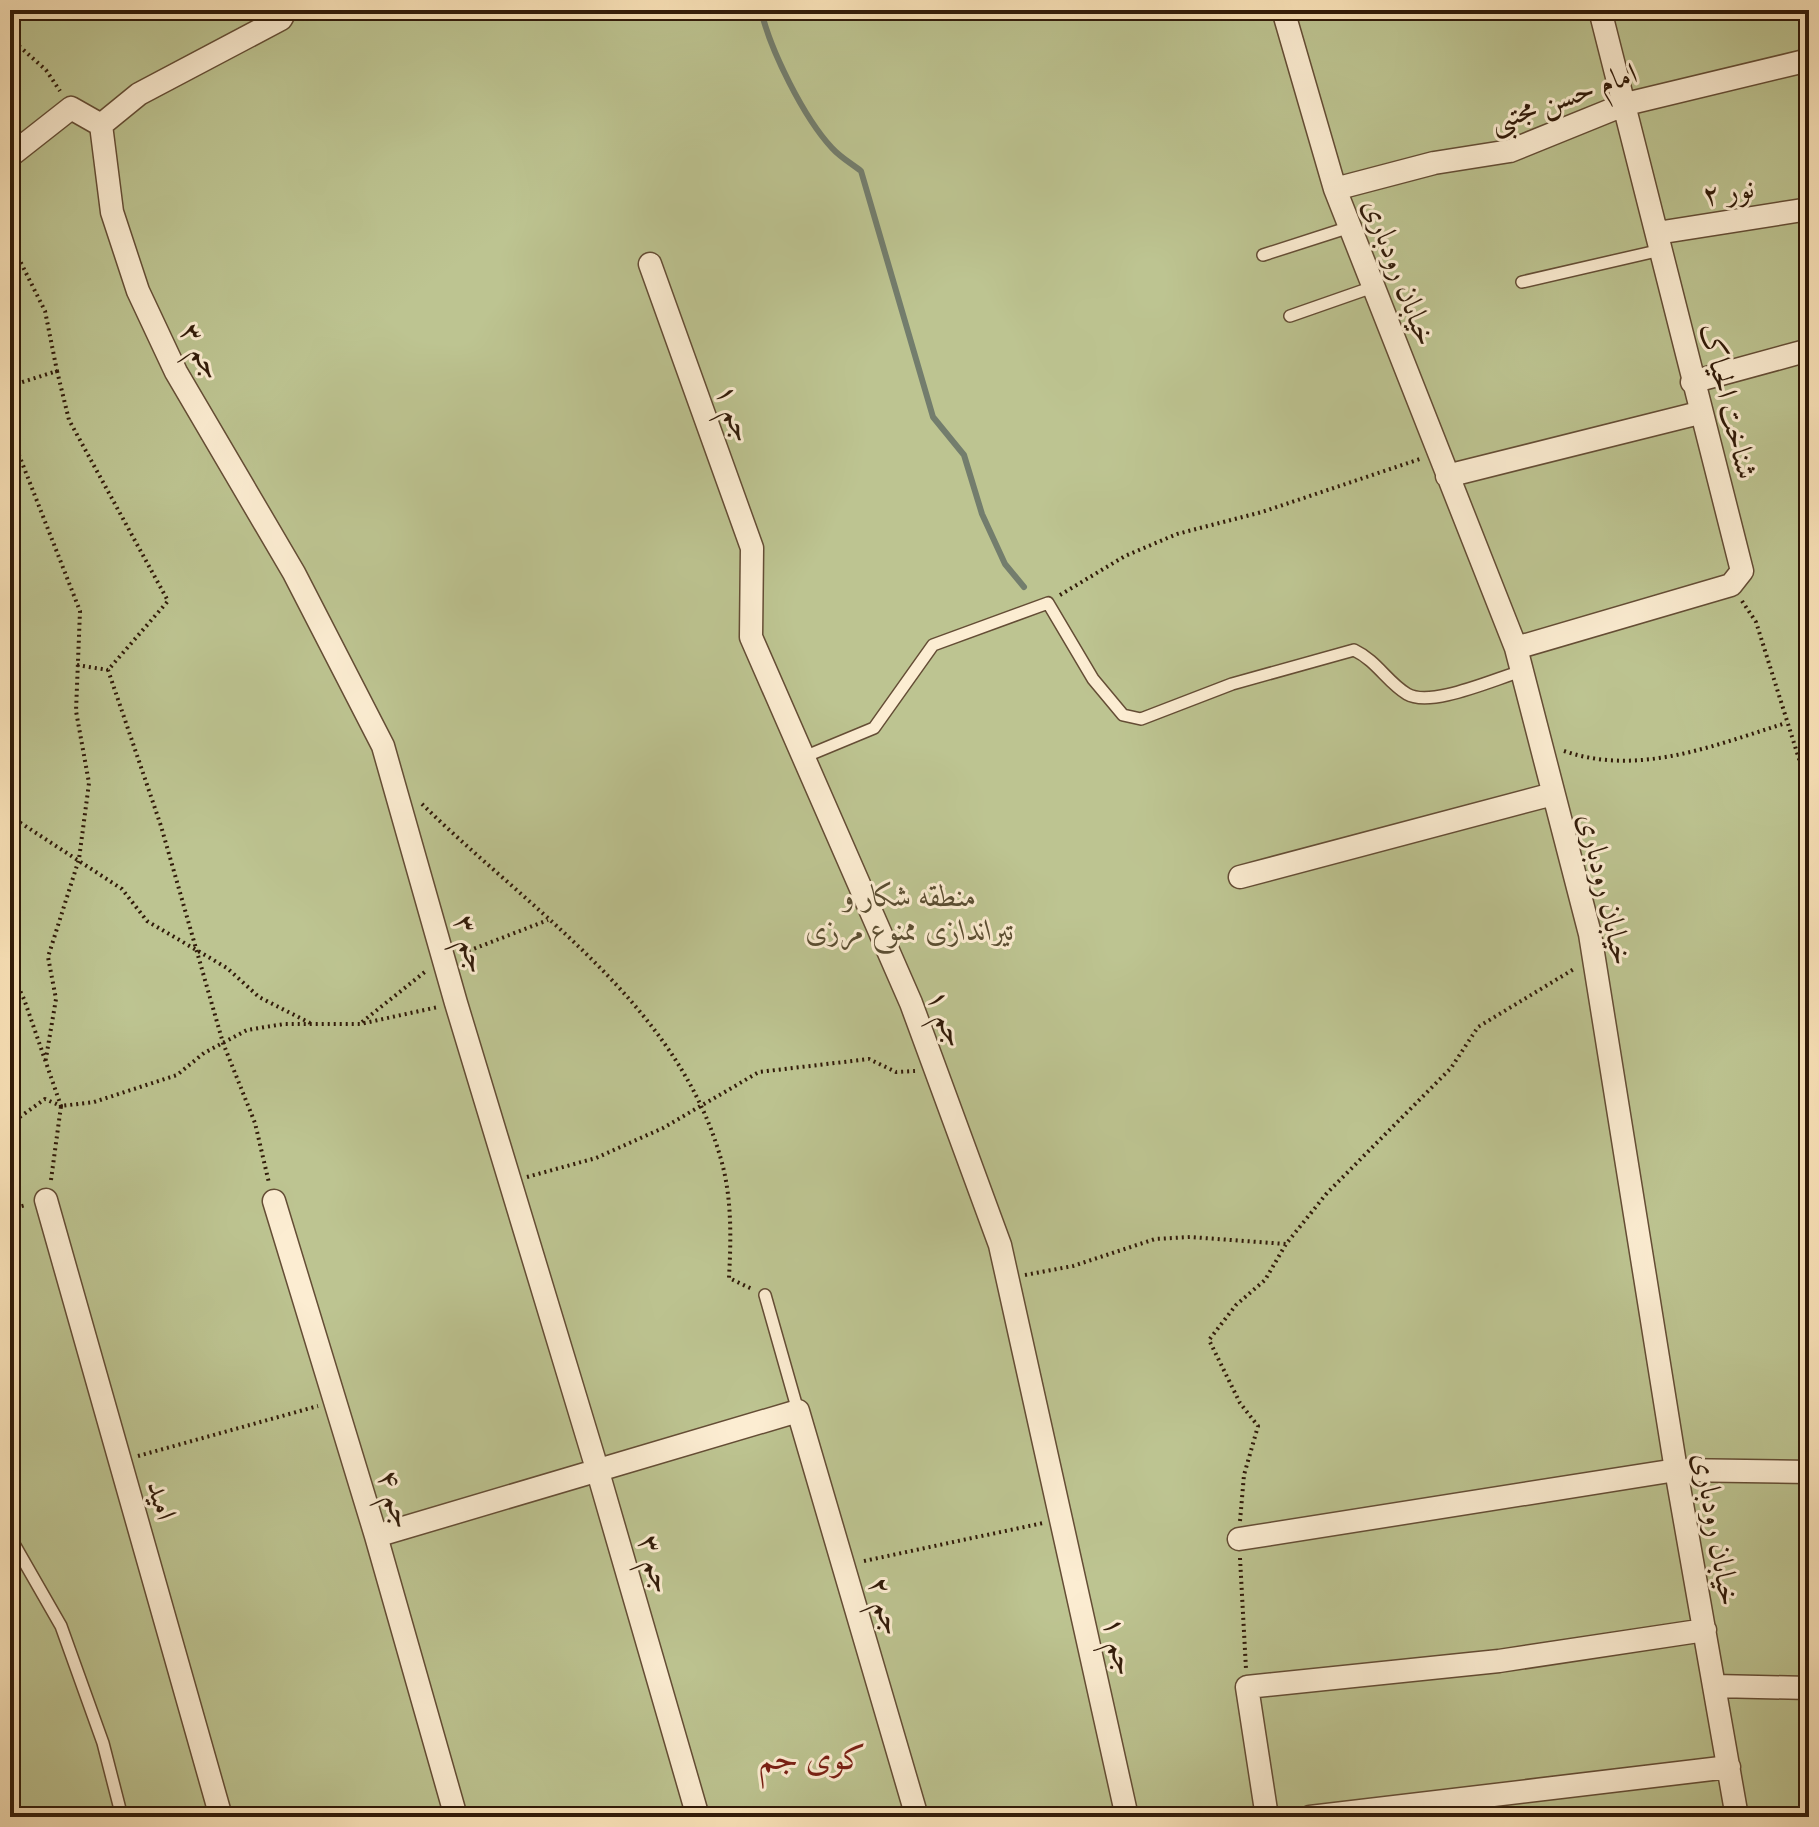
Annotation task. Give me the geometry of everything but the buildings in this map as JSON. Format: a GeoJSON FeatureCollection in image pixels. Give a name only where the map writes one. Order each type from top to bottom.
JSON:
{"type":"FeatureCollection","features":[{"type":"Feature","properties":{"kind":"street"},"geometry":{"type":"LineString","coordinates":[[10,156],[71,108],[101,125],[139,94],[281,19],[286,10]]}},
{"type":"Feature","properties":{"kind":"street","name":"خیابان رودباری"},"geometry":{"type":"LineString","coordinates":[[1283,10],[1335,189],[1516,648],[1553,794],[1593,957],[1676,1470],[1737,1817]]}},
{"type":"Feature","properties":{"kind":"street","name":"شناخت الحیاک"},"geometry":{"type":"LineString","coordinates":[[1600,10],[1626,104],[1699,413],[1742,571],[1731,585]]}},
{"type":"Feature","properties":{"kind":"street","name":"امام حسن مجتبی"},"geometry":{"type":"LineString","coordinates":[[1335,189],[1434,163],[1510,151],[1626,104],[1809,60]]}},
{"type":"Feature","properties":{"kind":"street","name":"جم ۳"},"geometry":{"type":"LineString","coordinates":[[101,125],[112,212],[138,291],[176,372],[294,573],[383,746],[456,1003],[598,1472],[698,1817]]}},
{"type":"Feature","properties":{"kind":"street","name":"نور ٢"},"geometry":{"type":"LineString","coordinates":[[1659,242],[1809,209]]}},
{"type":"Feature","properties":{"kind":"street","name":"جم ۱"},"geometry":{"type":"LineString","coordinates":[[650,264],[752,548],[751,637],[911,1003],[1000,1245],[1127,1817]]}},
{"type":"Feature","properties":{"kind":"street"},"geometry":{"type":"LineString","coordinates":[[1692,382],[1809,350]]}},
{"type":"Feature","properties":{"kind":"street"},"geometry":{"type":"LineString","coordinates":[[1447,476],[1699,413]]}},
{"type":"Feature","properties":{"kind":"street"},"geometry":{"type":"LineString","coordinates":[[1516,648],[1731,585]]}},
{"type":"Feature","properties":{"kind":"street"},"geometry":{"type":"LineString","coordinates":[[1240,877],[1553,794]]}},
{"type":"Feature","properties":{"kind":"street","name":"امید"},"geometry":{"type":"LineString","coordinates":[[46,1200],[221,1817]]}},
{"type":"Feature","properties":{"kind":"street","name":"جم ۴"},"geometry":{"type":"LineString","coordinates":[[274,1201],[376,1536],[456,1817]]}},
{"type":"Feature","properties":{"kind":"street"},"geometry":{"type":"LineString","coordinates":[[376,1536],[798,1411]]}},
{"type":"Feature","properties":{"kind":"street","name":"جم ۲"},"geometry":{"type":"LineString","coordinates":[[798,1411],[917,1817]]}},
{"type":"Feature","properties":{"kind":"street"},"geometry":{"type":"LineString","coordinates":[[1239,1539],[1676,1470],[1809,1472]]}},
{"type":"Feature","properties":{"kind":"street"},"geometry":{"type":"LineString","coordinates":[[1267,1817],[1247,1687],[1499,1661],[1705,1630]]}},
{"type":"Feature","properties":{"kind":"street"},"geometry":{"type":"LineString","coordinates":[[1715,1686],[1809,1688]]}},
{"type":"Feature","properties":{"kind":"street"},"geometry":{"type":"LineString","coordinates":[[1310,1817],[1729,1767]]}},
{"type":"Feature","properties":{"kind":"street"},"geometry":{"type":"LineString","coordinates":[[1501,1794],[1504,1817]]}},
{"type":"Feature","properties":{"kind":"lane"},"geometry":{"type":"LineString","coordinates":[[1263,255],[1350,227]]}},
{"type":"Feature","properties":{"kind":"lane"},"geometry":{"type":"LineString","coordinates":[[1522,282],[1659,242]]}},
{"type":"Feature","properties":{"kind":"lane"},"geometry":{"type":"LineString","coordinates":[[1290,316],[1373,287]]}},
{"type":"Feature","properties":{"kind":"lane"},"geometry":{"type":"LineString","coordinates":[[804,757],[874,728],[933,645],[1048,603],[1093,679],[1123,715],[1141,719],[1232,684],[1354,650],[1373,659],[1407,694],[1429,700],[1522,671]]}},
{"type":"Feature","properties":{"kind":"lane"},"geometry":{"type":"LineString","coordinates":[[765,1295],[798,1411]]}},
{"type":"Feature","properties":{"kind":"lane"},"geometry":{"type":"LineString","coordinates":[[10,1537],[61,1626],[103,1743],[122,1817]]}},
{"type":"Feature","properties":{"kind":"path"},"geometry":{"type":"LineString","coordinates":[[10,38],[46,70],[71,108]]}},
{"type":"Feature","properties":{"kind":"path"},"geometry":{"type":"LineString","coordinates":[[10,241],[45,311],[69,420],[168,601],[108,670]]}},
{"type":"Feature","properties":{"kind":"path"},"geometry":{"type":"LineString","coordinates":[[10,386],[57,371]]}},
{"type":"Feature","properties":{"kind":"path"},"geometry":{"type":"LineString","coordinates":[[10,432],[80,611],[76,711],[89,783],[79,859],[48,957],[56,999],[45,1064]]}},
{"type":"Feature","properties":{"kind":"path"},"geometry":{"type":"LineString","coordinates":[[1048,603],[1125,556],[1177,534],[1262,512],[1438,452]]}},
{"type":"Feature","properties":{"kind":"path"},"geometry":{"type":"LineString","coordinates":[[1731,585],[1756,622],[1799,759],[1809,764]]}},
{"type":"Feature","properties":{"kind":"path"},"geometry":{"type":"LineString","coordinates":[[77,665],[108,670]]}},
{"type":"Feature","properties":{"kind":"path"},"geometry":{"type":"LineString","coordinates":[[108,670],[161,826],[223,1043],[255,1123],[274,1201]]}},
{"type":"Feature","properties":{"kind":"path"},"geometry":{"type":"LineString","coordinates":[[1539,742],[1589,760],[1668,759],[1786,723]]}},
{"type":"Feature","properties":{"kind":"path"},"geometry":{"type":"LineString","coordinates":[[421,803],[618,986],[659,1035],[700,1105],[723,1163],[731,1223],[729,1278],[765,1295]]}},
{"type":"Feature","properties":{"kind":"path"},"geometry":{"type":"LineString","coordinates":[[10,816],[122,889],[147,921],[196,947],[227,968],[259,997],[312,1024]]}},
{"type":"Feature","properties":{"kind":"path"},"geometry":{"type":"LineString","coordinates":[[1247,1687],[1239,1539],[1244,1475],[1258,1426],[1240,1403],[1209,1340],[1236,1305],[1265,1280],[1286,1244],[1327,1193],[1451,1068],[1478,1027],[1593,957]]}},
{"type":"Feature","properties":{"kind":"path"},"geometry":{"type":"LineString","coordinates":[[10,970],[24,999],[61,1106],[56,1158],[46,1200],[10,1209]]}},
{"type":"Feature","properties":{"kind":"path"},"geometry":{"type":"LineString","coordinates":[[10,1124],[45,1099],[61,1106],[94,1102],[177,1075],[247,1030],[312,1024],[360,1024],[456,1003]]}},
{"type":"Feature","properties":{"kind":"path"},"geometry":{"type":"LineString","coordinates":[[509,1181],[596,1158],[663,1128],[759,1072],[869,1059],[896,1072],[935,1071]]}},
{"type":"Feature","properties":{"kind":"path"},"geometry":{"type":"LineString","coordinates":[[1007,1279],[1073,1266],[1155,1239],[1190,1237],[1286,1244]]}},
{"type":"Feature","properties":{"kind":"path"},"geometry":{"type":"LineString","coordinates":[[120,1461],[335,1401]]}},
{"type":"Feature","properties":{"kind":"path"},"geometry":{"type":"LineString","coordinates":[[843,1565],[1061,1520]]}},
{"type":"Feature","properties":{"kind":"green space","name":"منطقه شکار و تیراندازی ممنوع مرزی"},"geometry":{"type":"Polygon","coordinates":[[[10,10],[1809,10],[1809,1817],[10,1817],[10,10]]]}},
{"type":"Feature","properties":{"kind":"waterway"},"geometry":{"type":"LineString","coordinates":[[761,10],[780,63],[810,119],[835,151],[861,171],[933,417],[964,455],[982,514],[1005,564],[1024,587]]}},
{"type":"Feature","properties":{"kind":"district","name":"کوی جم"},"geometry":{"type":"Point","coordinates":[812,1757]}}]}
